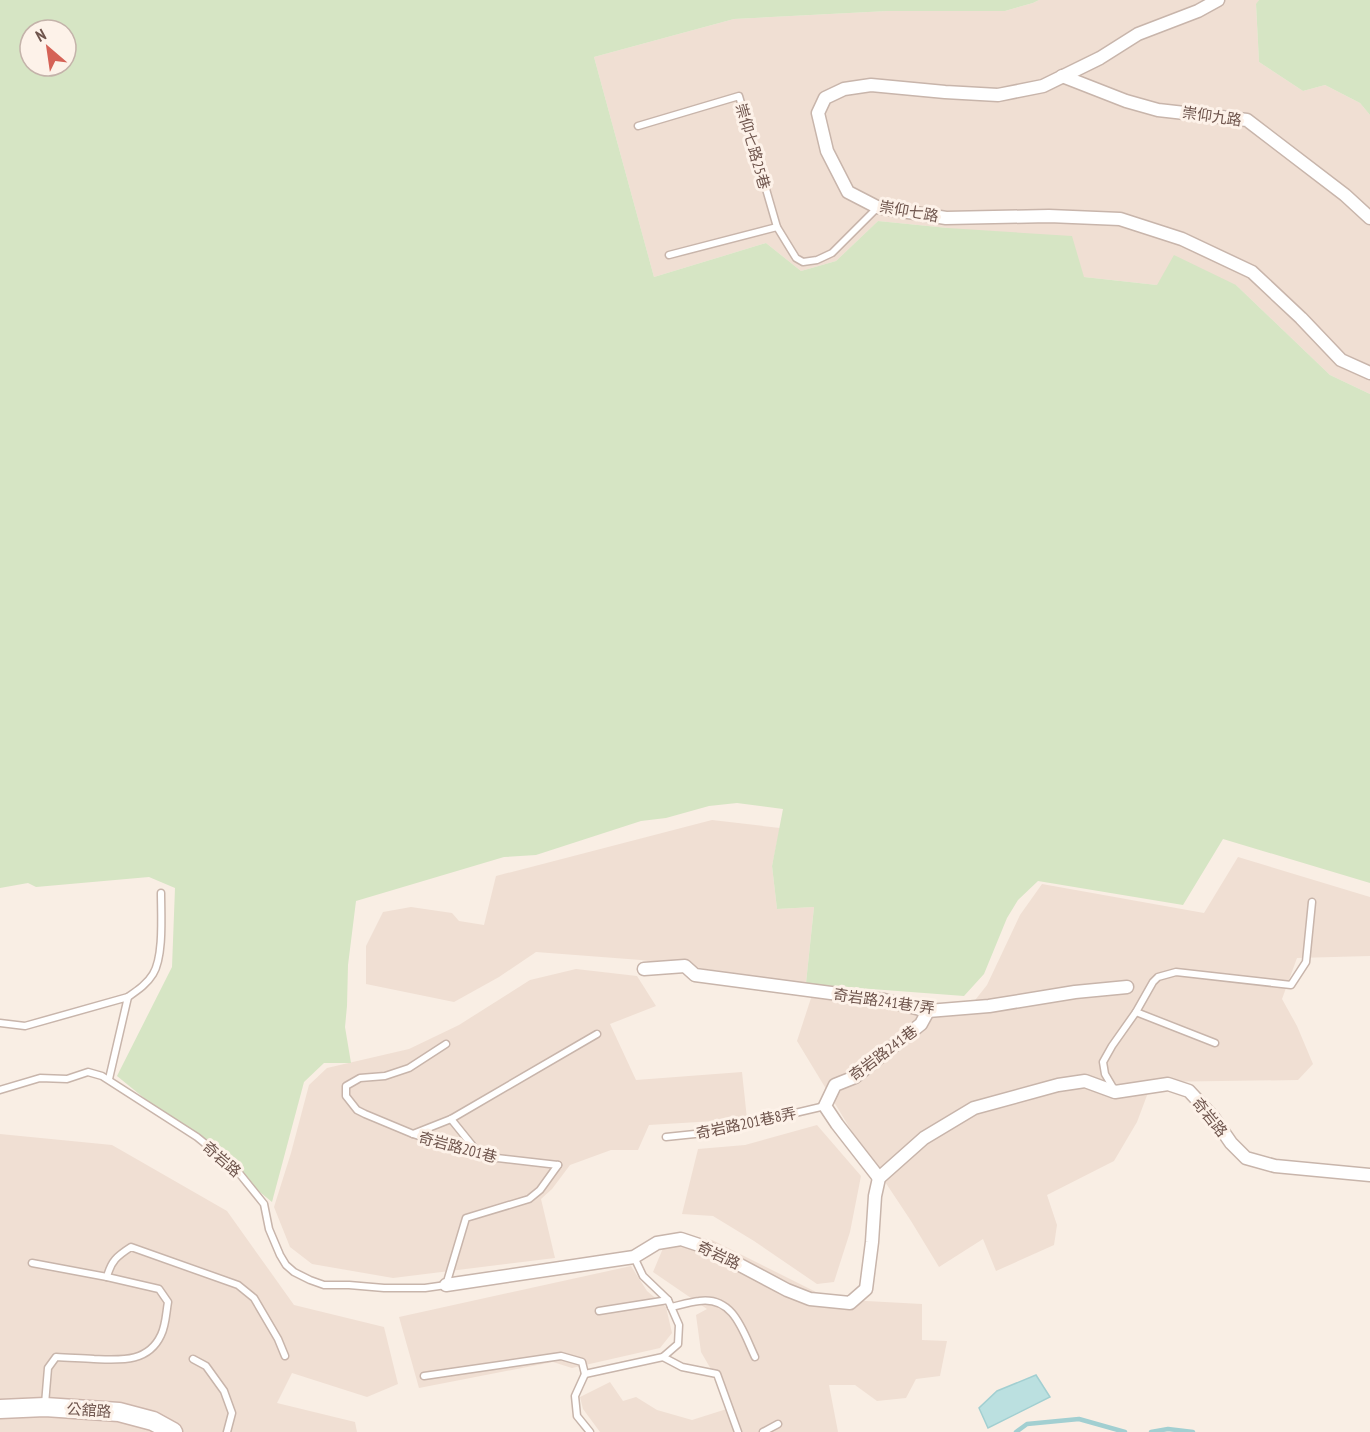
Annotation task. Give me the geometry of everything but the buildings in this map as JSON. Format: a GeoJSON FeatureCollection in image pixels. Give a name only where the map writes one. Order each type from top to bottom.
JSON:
{"type":"FeatureCollection","features":[{"type":"Feature","properties":{"kind":"street","name":"崇仰七路"},"geometry":{"type":"LineString","coordinates":[[1218,0],[1198,11],[1138,34],[1100,58],[1043,86],[998,94],[871,85],[844,89],[825,98],[818,113],[827,151],[848,192],[877,207],[946,218],[1049,216],[1120,219],[1182,239],[1252,272],[1341,360],[1370,373]]}},
{"type":"Feature","properties":{"kind":"street","name":"崇仰九路"},"geometry":{"type":"LineString","coordinates":[[1062,76],[1126,101],[1158,110],[1247,120],[1345,195],[1370,218]]}},
{"type":"Feature","properties":{"kind":"street","name":"奇岩路241巷7弄"},"geometry":{"type":"LineString","coordinates":[[644,969],[685,966],[695,975],[884,1000],[928,1011],[989,1006],[1075,992],[1128,987]]}},
{"type":"Feature","properties":{"kind":"street","name":"奇岩路241巷"},"geometry":{"type":"LineString","coordinates":[[825,1106],[835,1085],[855,1077],[921,1024],[928,1011]]}},
{"type":"Feature","properties":{"kind":"street","name":"奇岩路"},"geometry":{"type":"LineString","coordinates":[[446,1285],[634,1257],[657,1243],[681,1239],[708,1248],[787,1290],[810,1299],[850,1303],[866,1289],[875,1196],[879,1178],[924,1138],[974,1108],[1058,1085],[1085,1081],[1115,1092],[1168,1084],[1189,1091],[1246,1158],[1275,1166],[1370,1174]]}},
{"type":"Feature","properties":{"kind":"street"},"geometry":{"type":"LineString","coordinates":[[825,1106],[879,1178]]}},
{"type":"Feature","properties":{"kind":"street","name":"公舘路"},"geometry":{"type":"LineString","coordinates":[[0,1410],[45,1407],[119,1412],[153,1421],[173,1432]]}},
{"type":"Feature","properties":{"kind":"lane","name":"崇仰七路25巷"},"geometry":{"type":"LineString","coordinates":[[638,126],[738,96],[777,227],[796,258],[803,262],[817,260],[832,253],[877,207]]}},
{"type":"Feature","properties":{"kind":"lane"},"geometry":{"type":"LineString","coordinates":[[669,255],[777,227]]}},
{"type":"Feature","properties":{"kind":"lane"},"geometry":{"type":"LineString","coordinates":[[0,1023],[26,1026],[128,997],[142,987],[154,973],[161,945],[161,893]]}},
{"type":"Feature","properties":{"kind":"lane"},"geometry":{"type":"LineString","coordinates":[[1115,1092],[1105,1074],[1103,1062],[1158,977],[1176,972],[1291,985],[1306,962],[1312,902]]}},
{"type":"Feature","properties":{"kind":"lane"},"geometry":{"type":"LineString","coordinates":[[109,1079],[128,997]]}},
{"type":"Feature","properties":{"kind":"lane"},"geometry":{"type":"LineString","coordinates":[[1136,1012],[1215,1043]]}},
{"type":"Feature","properties":{"kind":"lane"},"geometry":{"type":"LineString","coordinates":[[413,1134],[451,1119],[597,1034]]}},
{"type":"Feature","properties":{"kind":"lane","name":"奇岩路201巷"},"geometry":{"type":"LineString","coordinates":[[446,1044],[409,1068],[385,1076],[360,1078],[346,1086],[346,1096],[357,1110],[382,1122],[480,1156],[558,1165],[540,1190],[529,1199],[466,1218],[446,1285]]}},
{"type":"Feature","properties":{"kind":"lane","name":"奇岩路"},"geometry":{"type":"LineString","coordinates":[[0,1090],[40,1078],[67,1079],[88,1072],[109,1079],[196,1137],[235,1168],[264,1204],[269,1229],[280,1255],[294,1272],[324,1285],[384,1288],[425,1288],[446,1285]]}},
{"type":"Feature","properties":{"kind":"lane","name":"奇岩路201巷8弄"},"geometry":{"type":"LineString","coordinates":[[666,1137],[714,1132],[825,1106]]}},
{"type":"Feature","properties":{"kind":"lane"},"geometry":{"type":"LineString","coordinates":[[451,1119],[480,1156]]}},
{"type":"Feature","properties":{"kind":"lane"},"geometry":{"type":"LineString","coordinates":[[107,1276],[110,1265],[118,1255],[131,1247],[238,1285],[254,1298],[278,1339],[285,1356]]}},
{"type":"Feature","properties":{"kind":"lane"},"geometry":{"type":"LineString","coordinates":[[585,1374],[663,1357],[678,1344],[679,1325],[669,1303],[643,1276],[634,1257]]}},
{"type":"Feature","properties":{"kind":"lane"},"geometry":{"type":"LineString","coordinates":[[32,1263],[107,1276],[159,1289],[168,1302],[161,1337],[143,1355],[125,1360],[56,1357],[48,1368],[45,1407]]}},
{"type":"Feature","properties":{"kind":"lane"},"geometry":{"type":"LineString","coordinates":[[599,1311],[702,1300],[723,1304],[737,1319],[755,1357]]}},
{"type":"Feature","properties":{"kind":"lane"},"geometry":{"type":"LineString","coordinates":[[424,1376],[561,1356],[582,1362],[585,1374],[575,1396],[577,1416],[590,1432]]}},
{"type":"Feature","properties":{"kind":"lane"},"geometry":{"type":"LineString","coordinates":[[663,1357],[682,1366],[717,1374],[738,1432]]}},
{"type":"Feature","properties":{"kind":"lane"},"geometry":{"type":"LineString","coordinates":[[194,1359],[206,1366],[224,1391],[232,1413],[227,1432]]}},
{"type":"Feature","properties":{"kind":"lane"},"geometry":{"type":"LineString","coordinates":[[763,1432],[778,1424]]}},
{"type":"Feature","properties":{"kind":"shaded area"},"geometry":{"type":"Polygon","coordinates":[[[1039,0],[1259,0],[1256,5],[1259,62],[1303,91],[1325,85],[1360,103],[1370,115],[1370,394],[1330,375],[1236,285],[1157,285],[1084,277],[948,228],[878,221],[836,261],[801,271],[766,243],[654,277],[594,57],[734,19],[888,11],[1005,11],[1039,0]]]}},
{"type":"Feature","properties":{"kind":"shaded area"},"geometry":{"type":"Polygon","coordinates":[[[712,820],[780,828],[772,866],[777,909],[814,907],[806,983],[641,960],[536,952],[499,977],[454,1002],[366,984],[366,946],[383,912],[411,907],[452,913],[459,921],[484,925],[496,876],[712,820]]]}},
{"type":"Feature","properties":{"kind":"shaded area"},"geometry":{"type":"Polygon","coordinates":[[[1238,857],[1370,897],[1370,956],[1297,958],[1282,999],[1297,1026],[1313,1064],[1298,1080],[1152,1082],[1137,1122],[1114,1161],[1047,1195],[1057,1225],[1054,1245],[996,1271],[983,1239],[939,1267],[797,1041],[812,995],[915,1007],[972,1004],[987,985],[1020,915],[1042,884],[1204,913],[1238,857]]]}},
{"type":"Feature","properties":{"kind":"shaded area"},"geometry":{"type":"Polygon","coordinates":[[[576,969],[637,976],[656,1006],[610,1024],[636,1080],[742,1072],[747,1119],[649,1125],[638,1150],[611,1150],[570,1165],[552,1189],[541,1199],[555,1258],[393,1278],[312,1264],[290,1247],[274,1207],[309,1085],[327,1068],[409,1049],[459,1025],[530,980],[576,969]]]}},
{"type":"Feature","properties":{"kind":"shaded area"},"geometry":{"type":"Polygon","coordinates":[[[817,1125],[861,1176],[850,1232],[834,1282],[817,1284],[713,1216],[682,1214],[698,1149],[745,1145],[817,1125]]]}},
{"type":"Feature","properties":{"kind":"shaded area"},"geometry":{"type":"Polygon","coordinates":[[[0,1134],[112,1145],[227,1211],[294,1305],[384,1327],[398,1384],[367,1397],[292,1373],[277,1403],[355,1422],[357,1432],[0,1432],[0,1134]]]}},
{"type":"Feature","properties":{"kind":"shaded area"},"geometry":{"type":"Polygon","coordinates":[[[669,1234],[712,1240],[820,1294],[866,1301],[922,1304],[922,1340],[947,1341],[940,1376],[916,1379],[906,1398],[877,1401],[855,1385],[829,1385],[838,1432],[600,1432],[583,1409],[580,1397],[610,1382],[623,1401],[636,1397],[657,1410],[692,1420],[733,1407],[701,1352],[696,1315],[707,1309],[653,1272],[669,1234]]]}},
{"type":"Feature","properties":{"kind":"shaded area"},"geometry":{"type":"Polygon","coordinates":[[[631,1266],[647,1291],[666,1307],[672,1333],[660,1348],[572,1368],[553,1362],[419,1388],[399,1317],[631,1266]]]}},
{"type":"Feature","properties":{"kind":"green space"},"geometry":{"type":"Polygon","coordinates":[[[0,0],[1039,0],[1005,11],[888,11],[734,19],[594,57],[654,277],[766,243],[801,271],[836,261],[878,221],[1072,236],[1084,277],[1157,285],[1174,255],[1236,285],[1330,375],[1370,394],[1370,883],[1223,839],[1183,905],[1038,881],[1018,900],[1007,918],[984,974],[964,996],[806,983],[814,907],[777,909],[772,866],[783,809],[737,803],[709,806],[666,818],[641,821],[536,855],[504,857],[356,901],[348,965],[345,1027],[351,1063],[324,1063],[304,1082],[272,1202],[117,1076],[172,967],[175,888],[149,877],[36,887],[28,883],[0,888],[0,0]]]}},
{"type":"Feature","properties":{"kind":"green space"},"geometry":{"type":"Polygon","coordinates":[[[1259,0],[1370,0],[1370,115],[1360,103],[1325,85],[1303,91],[1259,62],[1256,4],[1259,0]]]}},
{"type":"Feature","properties":{"kind":"water"},"geometry":{"type":"Polygon","coordinates":[[[1036,1375],[1050,1397],[988,1428],[979,1408],[997,1391],[1036,1375]]]}},
{"type":"Feature","properties":{"kind":"waterway"},"geometry":{"type":"LineString","coordinates":[[1016,1432],[1027,1424],[1079,1419],[1125,1432]]}},
{"type":"Feature","properties":{"kind":"waterway"},"geometry":{"type":"LineString","coordinates":[[1151,1432],[1168,1429],[1193,1432]]}}]}
